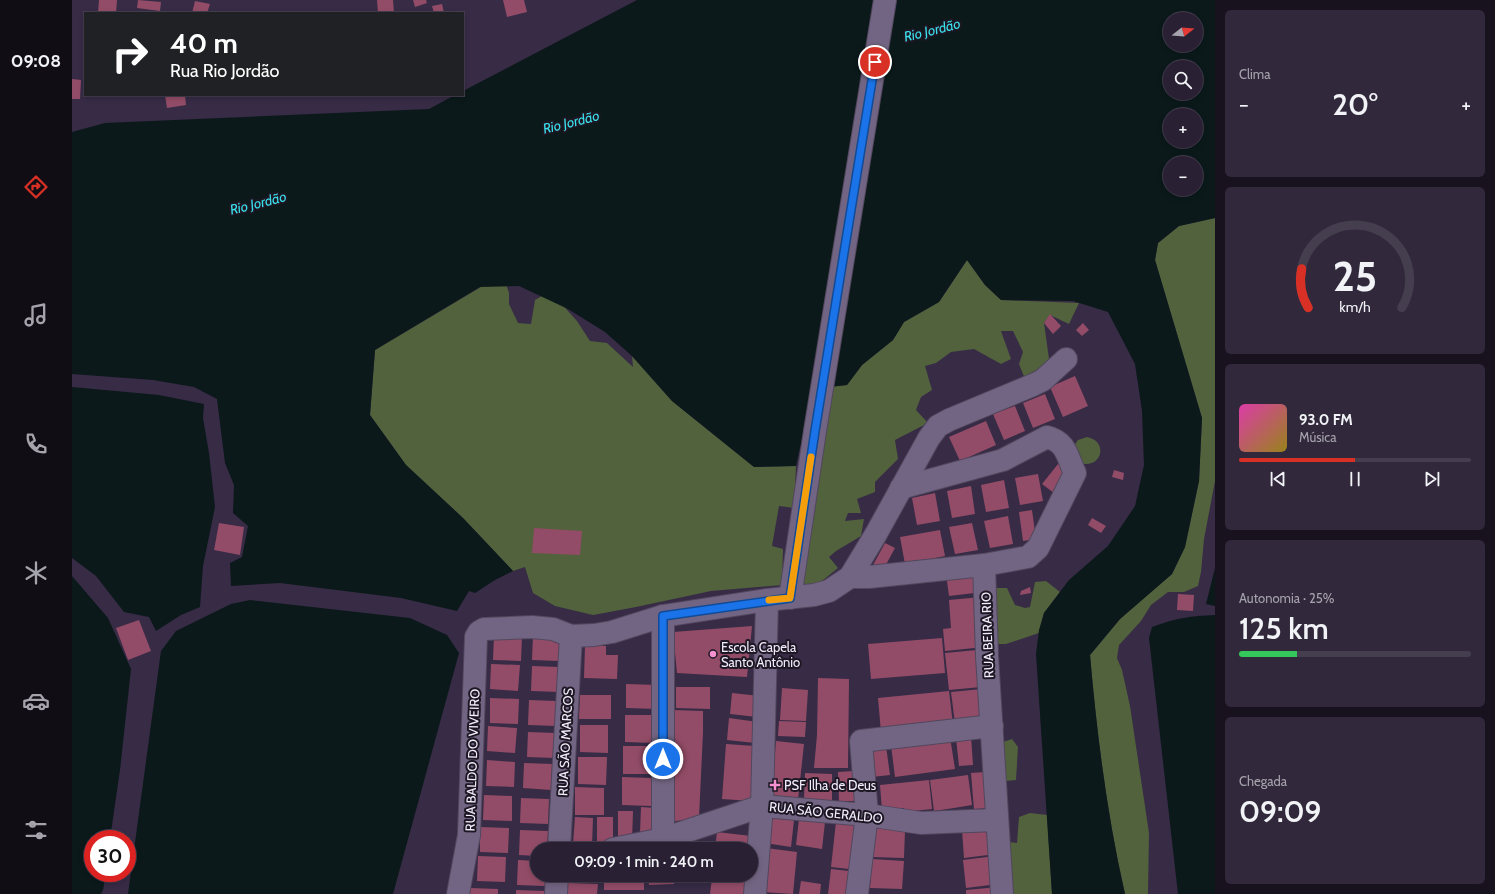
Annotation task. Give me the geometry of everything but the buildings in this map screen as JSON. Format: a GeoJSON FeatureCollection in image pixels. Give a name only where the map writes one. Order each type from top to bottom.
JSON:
{"type":"FeatureCollection","features":[{"type":"Feature","properties":{"kind":"street"},"geometry":{"type":"LineString","coordinates":[[790,595],[816,424],[885,0]]}},
{"type":"Feature","properties":{"kind":"street"},"geometry":{"type":"LineString","coordinates":[[571,636],[594,635],[612,632],[663,616],[790,595],[814,595],[829,590],[850,577],[876,534],[929,438],[938,426],[949,420],[1033,386],[1043,380],[1066,359]]}},
{"type":"Feature","properties":{"kind":"street"},"geometry":{"type":"LineString","coordinates":[[850,577],[869,577],[984,566],[1028,557],[1038,548],[1075,473],[1065,449],[1060,442],[1047,437],[1003,460],[901,488]]}},
{"type":"Feature","properties":{"kind":"street","name":"RUA BEIRA RIO"},"geometry":{"type":"LineString","coordinates":[[984,566],[987,656],[996,820],[1002,894]]}},
{"type":"Feature","properties":{"kind":"street"},"geometry":{"type":"LineString","coordinates":[[755,894],[762,806],[767,600]]}},
{"type":"Feature","properties":{"kind":"street"},"geometry":{"type":"LineString","coordinates":[[663,616],[663,839]]}},
{"type":"Feature","properties":{"kind":"street","name":"RUA BALDO DO VIVEIRO"},"geometry":{"type":"LineString","coordinates":[[458,894],[470,835],[476,637],[478,632],[484,629],[532,627],[553,629],[571,636]]}},
{"type":"Feature","properties":{"kind":"street","name":"RUA SÃO MARCOS"},"geometry":{"type":"LineString","coordinates":[[559,842],[571,636]]}},
{"type":"Feature","properties":{"kind":"street"},"geometry":{"type":"LineString","coordinates":[[857,894],[867,814],[861,741],[992,726]]}},
{"type":"Feature","properties":{"kind":"street","name":"RUA SÃO GERALDO"},"geometry":{"type":"LineString","coordinates":[[648,842],[663,839],[762,806],[867,814],[921,823],[996,820]]}},
{"type":"Feature","properties":{"kind":"street"},"geometry":{"type":"LineString","coordinates":[[556,894],[557,882]]}},
{"type":"Feature","properties":{"kind":"green space"},"geometry":{"type":"Polygon","coordinates":[[[1215,218],[1215,481],[1204,539],[1201,572],[1198,586],[1184,592],[1168,592],[1151,605],[1141,621],[1119,645],[1117,658],[1122,670],[1130,706],[1149,833],[1148,894],[1125,894],[1103,775],[1090,655],[1120,619],[1172,574],[1185,547],[1199,481],[1202,418],[1155,260],[1158,243],[1179,226],[1215,218]]]}},
{"type":"Feature","properties":{"kind":"green space"},"geometry":{"type":"Polygon","coordinates":[[[967,260],[985,285],[1001,300],[1079,303],[1069,324],[1050,315],[1044,323],[1050,366],[1027,384],[1019,364],[1023,352],[1013,331],[1001,331],[1011,359],[1001,364],[974,349],[951,352],[936,363],[925,366],[932,390],[921,397],[916,410],[928,423],[895,440],[898,459],[875,482],[875,492],[857,499],[861,513],[848,513],[845,521],[864,519],[861,536],[829,557],[838,568],[817,585],[795,592],[827,387],[847,385],[862,365],[893,340],[904,322],[939,302],[967,260]]]}},
{"type":"Feature","properties":{"kind":"green space"},"geometry":{"type":"Polygon","coordinates":[[[496,278],[504,278],[509,293],[509,304],[518,323],[531,324],[535,300],[550,291],[577,321],[590,341],[607,343],[633,367],[632,356],[672,401],[754,467],[796,466],[794,508],[779,506],[772,546],[783,549],[782,585],[711,591],[593,615],[555,606],[533,593],[525,567],[513,571],[463,518],[406,465],[370,415],[375,350],[496,278]]]}},
{"type":"Feature","properties":{"kind":"green space"},"geometry":{"type":"Polygon","coordinates":[[[1087,437],[1094,440],[1098,444],[1100,454],[1093,462],[1087,464],[1079,463],[1073,447],[1078,440],[1087,437]]]}},
{"type":"Feature","properties":{"kind":"green space"},"geometry":{"type":"Polygon","coordinates":[[[1046,581],[1060,592],[1044,613],[1039,633],[1006,644],[992,644],[989,588],[1007,588],[1015,605],[1025,608],[1030,607],[1035,582],[1046,581]]]}},
{"type":"Feature","properties":{"kind":"green space"},"geometry":{"type":"Polygon","coordinates":[[[1012,739],[1018,747],[1016,780],[1006,781],[1003,742],[1012,739]]]}},
{"type":"Feature","properties":{"kind":"green space"},"geometry":{"type":"Polygon","coordinates":[[[1030,813],[1047,815],[1052,894],[1005,894],[1002,841],[1017,843],[1019,817],[1030,813]]]}},
{"type":"Feature","properties":{"kind":"water","name":"Rio Jordão"},"geometry":{"type":"Polygon","coordinates":[[[637,0],[1215,0],[1215,218],[1179,226],[1158,243],[1155,260],[1202,418],[1199,481],[1185,547],[1172,574],[1120,619],[1090,655],[1103,775],[1125,894],[1052,894],[1036,654],[1039,630],[1044,613],[1069,580],[1108,546],[1135,506],[1144,465],[1142,411],[1135,364],[1108,312],[1073,301],[1001,300],[985,285],[967,260],[939,302],[904,322],[893,340],[862,365],[847,385],[813,389],[796,466],[754,467],[672,401],[632,356],[605,332],[568,309],[519,286],[480,287],[375,350],[370,415],[406,465],[463,518],[513,571],[495,580],[475,593],[469,591],[457,611],[401,598],[280,583],[231,586],[230,563],[242,557],[248,526],[233,513],[234,485],[225,463],[217,399],[194,387],[153,380],[72,374],[72,132],[105,123],[429,109],[453,96],[464,96],[464,90],[637,0]]]}},
{"type":"Feature","properties":{"kind":"water"},"geometry":{"type":"Polygon","coordinates":[[[72,387],[159,395],[204,404],[203,418],[209,453],[215,507],[203,566],[200,607],[181,615],[156,631],[149,617],[124,612],[96,576],[72,558],[72,387]]]}},
{"type":"Feature","properties":{"kind":"water"},"geometry":{"type":"Polygon","coordinates":[[[1215,568],[1215,606],[1206,604],[1215,568]]]}},
{"type":"Feature","properties":{"kind":"water"},"geometry":{"type":"Polygon","coordinates":[[[72,576],[108,618],[131,669],[120,770],[111,830],[84,830],[84,882],[104,882],[103,890],[101,894],[72,894],[72,576]]]}},
{"type":"Feature","properties":{"kind":"water"},"geometry":{"type":"Polygon","coordinates":[[[250,600],[410,618],[447,635],[459,653],[393,894],[128,894],[130,882],[136,882],[136,835],[161,651],[176,631],[231,604],[250,600]]]}},
{"type":"Feature","properties":{"kind":"water"},"geometry":{"type":"Polygon","coordinates":[[[1215,615],[1215,894],[1178,894],[1149,638],[1152,627],[1168,621],[1215,615]]]}},
{"type":"Feature","properties":{"kind":"slow traffic"},"geometry":{"type":"LineString","coordinates":[[769,600],[790,598],[811,457]]}},
{"type":"Feature","properties":{"kind":"place","name":"Escola Capela Santo Antônio"},"geometry":{"type":"Point","coordinates":[713,654]}},
{"type":"Feature","properties":{"kind":"place","name":"PSF Ilha de Deus"},"geometry":{"type":"Point","coordinates":[775,785]}},
{"type":"Feature","properties":{"kind":"route"},"geometry":{"type":"LineString","coordinates":[[663,759],[663,616],[704,611],[767,600],[790,598],[815,431],[875,62]]}}]}
